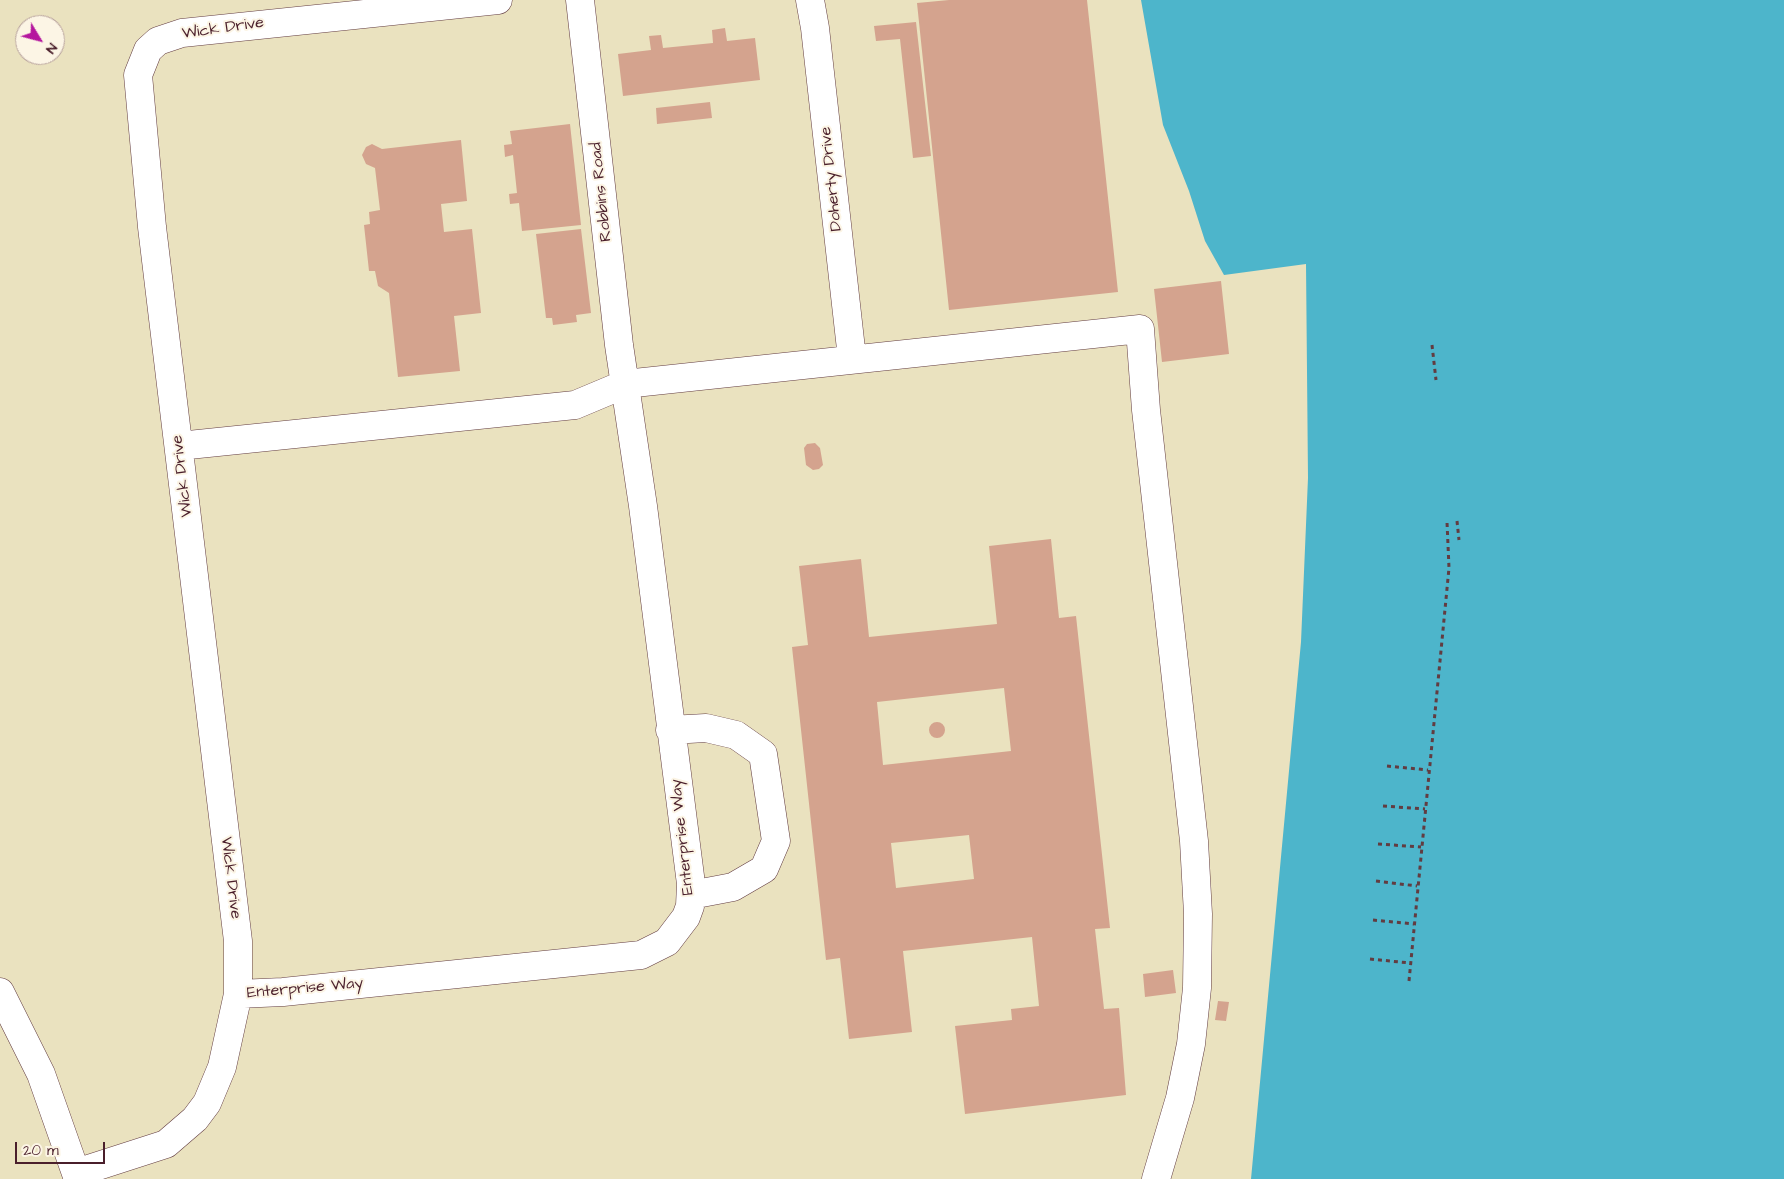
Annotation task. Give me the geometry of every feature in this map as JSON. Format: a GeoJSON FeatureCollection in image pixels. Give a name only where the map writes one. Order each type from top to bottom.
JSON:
{"type":"FeatureCollection","features":[{"type":"Feature","properties":{"kind":"street","name":"Wick Drive"},"geometry":{"type":"LineString","coordinates":[[78,1176],[166,1144],[195,1118],[216,1085],[238,994],[238,941],[180,446],[152,227],[138,75],[148,50],[158,41],[182,32],[498,0]]}},
{"type":"Feature","properties":{"kind":"street","name":"Robbins Road"},"geometry":{"type":"LineString","coordinates":[[580,0],[625,384]]}},
{"type":"Feature","properties":{"kind":"street","name":"Doherty Drive"},"geometry":{"type":"LineString","coordinates":[[810,0],[816,38],[852,358]]}},
{"type":"Feature","properties":{"kind":"street"},"geometry":{"type":"LineString","coordinates":[[180,446],[575,405],[625,384],[852,358],[1140,329],[1146,410],[1194,841],[1198,914],[1197,988],[1191,1044],[1180,1098],[1156,1179]]}},
{"type":"Feature","properties":{"kind":"street","name":"Enterprise Way"},"geometry":{"type":"LineString","coordinates":[[238,994],[292,992],[641,955],[667,942],[674,936],[686,917],[692,895],[643,506],[625,384]]}},
{"type":"Feature","properties":{"kind":"street"},"geometry":{"type":"LineString","coordinates":[[670,730],[706,728],[736,735],[763,754],[776,841],[764,869],[732,887],[692,895]]}},
{"type":"Feature","properties":{"kind":"street"},"geometry":{"type":"LineString","coordinates":[[0,992],[41,1074],[78,1176]]}},
{"type":"Feature","properties":{"kind":"path"},"geometry":{"type":"LineString","coordinates":[[1432,345],[1436,380]]}},
{"type":"Feature","properties":{"kind":"path"},"geometry":{"type":"LineString","coordinates":[[1457,521],[1459,540]]}},
{"type":"Feature","properties":{"kind":"path"},"geometry":{"type":"LineString","coordinates":[[1409,981],[1424,809],[1449,568],[1447,522]]}},
{"type":"Feature","properties":{"kind":"path"},"geometry":{"type":"LineString","coordinates":[[1386,766],[1428,770]]}},
{"type":"Feature","properties":{"kind":"path"},"geometry":{"type":"LineString","coordinates":[[1383,806],[1424,809]]}},
{"type":"Feature","properties":{"kind":"path"},"geometry":{"type":"LineString","coordinates":[[1378,844],[1421,847]]}},
{"type":"Feature","properties":{"kind":"path"},"geometry":{"type":"LineString","coordinates":[[1376,881],[1417,886]]}},
{"type":"Feature","properties":{"kind":"path"},"geometry":{"type":"LineString","coordinates":[[1373,920],[1414,924]]}},
{"type":"Feature","properties":{"kind":"path"},"geometry":{"type":"LineString","coordinates":[[1370,959],[1410,963]]}},
{"type":"Feature","properties":{"kind":"water"},"geometry":{"type":"Polygon","coordinates":[[[1141,0],[1784,0],[1784,1179],[1251,1179],[1301,642],[1308,478],[1306,264],[1224,275],[1205,241],[1189,191],[1163,125],[1141,0]]]}},
{"type":"Feature","properties":{"kind":"building"},"geometry":{"type":"Polygon","coordinates":[[[949,0],[1087,0],[1118,292],[949,310],[917,3],[949,0]]]}},
{"type":"Feature","properties":{"kind":"building"},"geometry":{"type":"Polygon","coordinates":[[[916,22],[931,156],[913,158],[900,39],[876,41],[874,26],[916,22]]]}},
{"type":"Feature","properties":{"kind":"building"},"geometry":{"type":"Polygon","coordinates":[[[725,28],[727,41],[755,38],[760,80],[623,96],[618,54],[651,50],[649,36],[661,35],[663,48],[713,43],[712,30],[725,28]]]}},
{"type":"Feature","properties":{"kind":"building"},"geometry":{"type":"Polygon","coordinates":[[[710,102],[712,118],[657,124],[656,108],[710,102]]]}},
{"type":"Feature","properties":{"kind":"building"},"geometry":{"type":"Polygon","coordinates":[[[570,124],[581,225],[522,231],[519,203],[510,204],[509,194],[517,193],[513,155],[505,157],[504,145],[512,144],[510,131],[570,124]]]}},
{"type":"Feature","properties":{"kind":"building"},"geometry":{"type":"Polygon","coordinates":[[[461,140],[467,201],[441,204],[444,232],[472,229],[481,313],[454,316],[460,371],[398,377],[389,293],[378,286],[375,271],[369,271],[364,225],[370,224],[369,212],[380,210],[375,168],[366,164],[362,155],[366,147],[372,144],[382,149],[461,140]]]}},
{"type":"Feature","properties":{"kind":"building"},"geometry":{"type":"Polygon","coordinates":[[[581,229],[591,313],[576,315],[577,322],[553,325],[552,318],[546,318],[536,234],[581,229]]]}},
{"type":"Feature","properties":{"kind":"building"},"geometry":{"type":"Polygon","coordinates":[[[1221,281],[1229,354],[1162,362],[1154,289],[1221,281]]]}},
{"type":"Feature","properties":{"kind":"building"},"geometry":{"type":"Polygon","coordinates":[[[815,443],[820,448],[823,465],[819,469],[813,470],[806,465],[804,448],[807,444],[815,443]]]}},
{"type":"Feature","properties":{"kind":"building"},"geometry":{"type":"Polygon","coordinates":[[[1051,539],[1059,618],[1076,616],[1110,928],[1095,929],[1104,1009],[1119,1008],[1126,1095],[965,1114],[955,1026],[1012,1020],[1011,1009],[1039,1006],[1032,937],[903,951],[912,1032],[849,1039],[840,958],[826,960],[792,647],[808,645],[799,566],[861,559],[869,637],[997,624],[989,546],[1051,539]],[[1004,688],[877,702],[883,765],[1011,751],[1004,688]],[[969,835],[891,843],[896,888],[974,879],[969,835]]]}},
{"type":"Feature","properties":{"kind":"building"},"geometry":{"type":"Polygon","coordinates":[[[937,722],[943,724],[945,730],[943,736],[937,738],[931,736],[929,730],[931,724],[937,722]]]}},
{"type":"Feature","properties":{"kind":"building"},"geometry":{"type":"Polygon","coordinates":[[[1173,970],[1176,993],[1145,997],[1143,974],[1173,970]]]}},
{"type":"Feature","properties":{"kind":"building"},"geometry":{"type":"Polygon","coordinates":[[[1218,1001],[1229,1002],[1226,1021],[1215,1020],[1218,1001]]]}}]}
